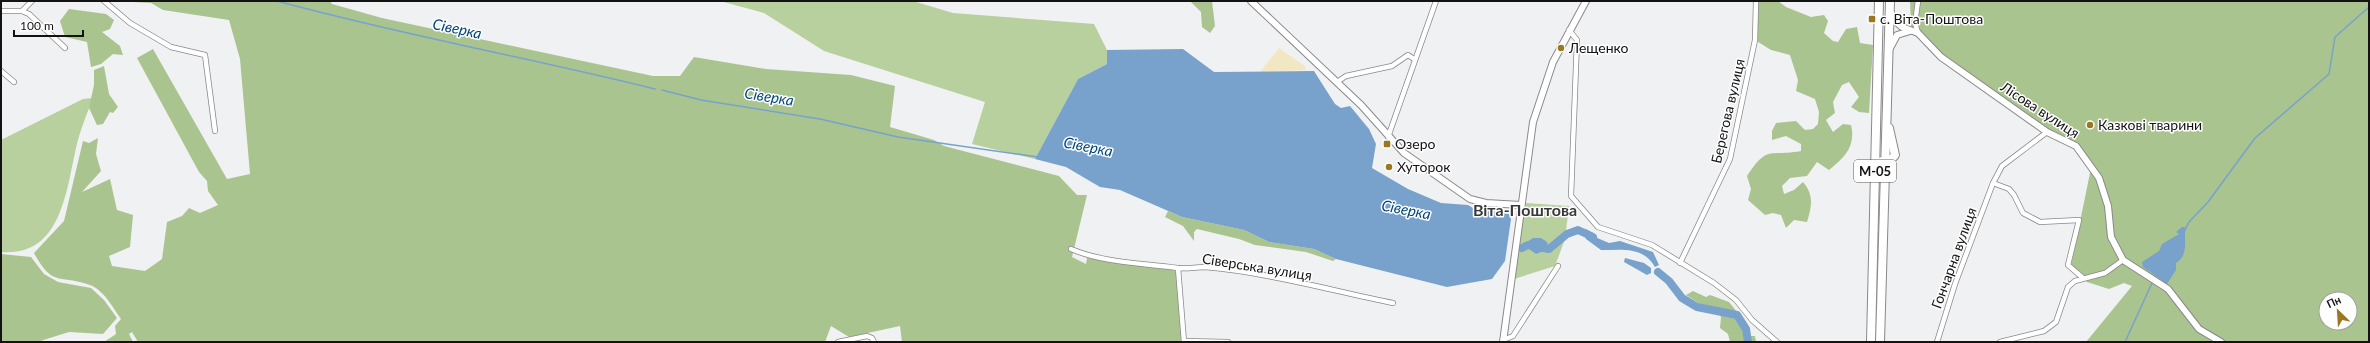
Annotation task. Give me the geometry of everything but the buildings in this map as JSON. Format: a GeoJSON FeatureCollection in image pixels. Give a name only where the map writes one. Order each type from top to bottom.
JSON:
{"type":"FeatureCollection","features":[{"type":"Feature","properties":{"kind":"highway","name":"М-05"},"geometry":{"type":"LineString","coordinates":[[1871,342],[1879,1]]}},
{"type":"Feature","properties":{"kind":"highway"},"geometry":{"type":"LineString","coordinates":[[1876,124],[1878,154],[1880,159],[1885,163],[1895,155],[1886,117],[1890,1]]}},
{"type":"Feature","properties":{"kind":"highway","name":"М-05"},"geometry":{"type":"LineString","coordinates":[[1880,342],[1885,163]]}},
{"type":"Feature","properties":{"kind":"street"},"geometry":{"type":"LineString","coordinates":[[22,11],[32,1]]}},
{"type":"Feature","properties":{"kind":"street"},"geometry":{"type":"LineString","coordinates":[[104,1],[130,23],[171,47],[205,55],[215,131]]}},
{"type":"Feature","properties":{"kind":"street"},"geometry":{"type":"LineString","coordinates":[[1251,1],[1337,82],[1404,153],[1461,195],[1486,203],[1521,204]]}},
{"type":"Feature","properties":{"kind":"street"},"geometry":{"type":"LineString","coordinates":[[1388,137],[1414,59],[1436,1]]}},
{"type":"Feature","properties":{"kind":"street"},"geometry":{"type":"LineString","coordinates":[[1503,341],[1528,152],[1537,107],[1547,76],[1569,30],[1586,1]]}},
{"type":"Feature","properties":{"kind":"street","name":"Берегова вулиця"},"geometry":{"type":"LineString","coordinates":[[1680,263],[1730,159],[1755,40],[1756,1]]}},
{"type":"Feature","properties":{"kind":"street"},"geometry":{"type":"LineString","coordinates":[[1888,54],[1897,35],[1903,32],[1915,32],[1918,1]]}},
{"type":"Feature","properties":{"kind":"street"},"geometry":{"type":"LineString","coordinates":[[1,11],[22,11],[29,14],[64,48]]}},
{"type":"Feature","properties":{"kind":"street","name":"Лісова вулиця"},"geometry":{"type":"LineString","coordinates":[[1890,11],[1895,21],[1915,32],[1941,57],[2048,132],[2076,146],[2100,178],[2108,206],[2111,237],[2123,260]]}},
{"type":"Feature","properties":{"kind":"street"},"geometry":{"type":"LineString","coordinates":[[1569,30],[1577,40],[1571,196],[1598,227],[1647,244],[1714,283],[1730,296],[1752,320],[1777,342]]}},
{"type":"Feature","properties":{"kind":"street"},"geometry":{"type":"LineString","coordinates":[[1337,82],[1350,75],[1392,66],[1408,55],[1414,59]]}},
{"type":"Feature","properties":{"kind":"street"},"geometry":{"type":"LineString","coordinates":[[1,71],[14,82]]}},
{"type":"Feature","properties":{"kind":"street","name":"Гончарна вулиця"},"geometry":{"type":"LineString","coordinates":[[1937,342],[1955,284],[1993,183],[2002,166],[2048,132]]}},
{"type":"Feature","properties":{"kind":"street"},"geometry":{"type":"LineString","coordinates":[[1993,183],[2009,189],[2014,195],[2023,213],[2040,222],[2079,220],[2068,265],[2083,278]]}},
{"type":"Feature","properties":{"kind":"street","name":"Сіверська вулиця"},"geometry":{"type":"LineString","coordinates":[[1071,249],[1082,254],[1132,263],[1178,268],[1205,267],[1260,276],[1393,303]]}},
{"type":"Feature","properties":{"kind":"street"},"geometry":{"type":"LineString","coordinates":[[2000,342],[2044,331],[2056,322],[2068,286],[2083,278],[2105,273],[2123,260],[2168,289],[2199,329],[2221,342]]}},
{"type":"Feature","properties":{"kind":"street"},"geometry":{"type":"LineString","coordinates":[[1503,341],[1513,336],[1558,266]]}},
{"type":"Feature","properties":{"kind":"street"},"geometry":{"type":"LineString","coordinates":[[1178,268],[1184,342],[1228,342]]}},
{"type":"Feature","properties":{"kind":"street"},"geometry":{"type":"LineString","coordinates":[[838,342],[867,336],[872,338],[874,342]]}},
{"type":"Feature","properties":{"kind":"green space"},"geometry":{"type":"Polygon","coordinates":[[[114,1],[330,1],[332,4],[382,18],[653,76],[680,76],[694,57],[766,69],[851,75],[895,86],[890,127],[934,140],[944,146],[1059,176],[1077,195],[1087,195],[1072,257],[1086,264],[1087,258],[1170,267],[1179,275],[1182,340],[1178,342],[902,342],[900,326],[849,337],[831,326],[825,342],[138,342],[132,332],[129,334],[133,342],[104,342],[116,334],[115,326],[121,319],[108,300],[95,287],[52,276],[46,271],[34,253],[64,221],[83,141],[89,143],[98,138],[96,154],[101,171],[82,192],[110,179],[117,210],[133,215],[130,247],[109,256],[112,266],[145,271],[162,259],[167,222],[182,216],[189,208],[200,213],[218,205],[208,191],[207,181],[199,172],[137,58],[153,49],[227,179],[250,174],[240,59],[229,20],[163,10],[151,3],[114,1]]]}},
{"type":"Feature","properties":{"kind":"green space"},"geometry":{"type":"Polygon","coordinates":[[[720,1],[913,1],[953,13],[1094,24],[1107,50],[1107,64],[1078,79],[1035,159],[972,144],[985,102],[824,51],[764,13],[720,1]]]}},
{"type":"Feature","properties":{"kind":"green space"},"geometry":{"type":"Polygon","coordinates":[[[1190,1],[1212,1],[1215,26],[1210,33],[1202,27],[1201,12],[1190,1]]]}},
{"type":"Feature","properties":{"kind":"green space"},"geometry":{"type":"Polygon","coordinates":[[[1756,1],[1778,1],[1786,7],[1811,17],[1824,15],[1828,21],[1824,33],[1833,41],[1838,42],[1846,29],[1857,27],[1860,43],[1873,45],[1869,113],[1859,112],[1851,107],[1859,97],[1849,82],[1842,85],[1833,102],[1835,113],[1826,120],[1833,132],[1843,124],[1851,125],[1852,139],[1850,145],[1844,156],[1829,170],[1817,162],[1807,176],[1790,178],[1782,186],[1784,194],[1794,190],[1803,182],[1809,191],[1811,201],[1807,222],[1794,220],[1786,228],[1781,215],[1773,213],[1765,215],[1748,200],[1751,189],[1747,176],[1760,159],[1765,156],[1770,154],[1801,151],[1801,144],[1786,136],[1772,140],[1772,131],[1776,123],[1796,121],[1805,130],[1813,129],[1818,124],[1819,112],[1815,99],[1796,91],[1798,80],[1790,55],[1771,50],[1755,40],[1756,1]]]}},
{"type":"Feature","properties":{"kind":"green space"},"geometry":{"type":"Polygon","coordinates":[[[1910,1],[2369,1],[2369,342],[2086,342],[2132,286],[2124,283],[2109,289],[2087,282],[2071,266],[2091,168],[2088,158],[1943,55],[1924,34],[1911,26],[1910,1]]]}},
{"type":"Feature","properties":{"kind":"green space"},"geometry":{"type":"Polygon","coordinates":[[[69,9],[106,14],[114,20],[110,29],[102,32],[120,46],[123,55],[113,54],[101,64],[91,67],[87,42],[65,37],[60,21],[69,9]]]}},
{"type":"Feature","properties":{"kind":"green space"},"geometry":{"type":"Polygon","coordinates":[[[104,66],[109,94],[118,107],[113,113],[110,112],[103,124],[97,125],[89,108],[94,85],[94,70],[104,66]]]}},
{"type":"Feature","properties":{"kind":"green space"},"geometry":{"type":"Polygon","coordinates":[[[93,98],[76,148],[64,202],[57,218],[48,233],[37,244],[21,251],[1,252],[1,140],[83,99],[93,98]]]}},
{"type":"Feature","properties":{"kind":"green space"},"geometry":{"type":"Polygon","coordinates":[[[1526,203],[1569,206],[1565,239],[1555,266],[1511,280],[1526,203]]]}},
{"type":"Feature","properties":{"kind":"green space"},"geometry":{"type":"Polygon","coordinates":[[[1168,211],[1182,217],[1244,230],[1269,242],[1314,249],[1336,259],[1333,261],[1306,252],[1255,245],[1239,239],[1197,229],[1194,232],[1194,241],[1183,226],[1165,217],[1168,211]]]}},
{"type":"Feature","properties":{"kind":"green space"},"geometry":{"type":"Polygon","coordinates":[[[1,254],[31,257],[44,274],[58,282],[91,288],[104,300],[117,318],[103,334],[69,332],[37,342],[1,342],[1,254]]]}},
{"type":"Feature","properties":{"kind":"green space"},"geometry":{"type":"Polygon","coordinates":[[[1693,291],[1706,297],[1710,295],[1729,302],[1746,323],[1750,336],[1755,336],[1756,342],[1730,342],[1728,334],[1720,328],[1721,317],[1715,308],[1700,304],[1686,295],[1693,291]]]}},
{"type":"Feature","properties":{"kind":"sand"},"geometry":{"type":"Polygon","coordinates":[[[1279,48],[1305,66],[1306,70],[1260,72],[1279,48]]]}},
{"type":"Feature","properties":{"kind":"water"},"geometry":{"type":"Polygon","coordinates":[[[1183,49],[1214,72],[1314,71],[1335,104],[1341,108],[1350,106],[1369,129],[1376,144],[1372,168],[1408,189],[1441,203],[1468,205],[1473,208],[1509,214],[1511,219],[1505,261],[1492,279],[1447,287],[1336,259],[1314,249],[1269,242],[1244,230],[1182,217],[1120,190],[1100,187],[1066,167],[1035,159],[1078,79],[1107,64],[1107,50],[1183,49]]]}},
{"type":"Feature","properties":{"kind":"water"},"geometry":{"type":"Polygon","coordinates":[[[2182,227],[2185,227],[2185,247],[2183,256],[2176,263],[2176,270],[2167,284],[2143,267],[2142,262],[2159,251],[2162,244],[2179,234],[2176,232],[2182,227]]]}},
{"type":"Feature","properties":{"kind":"water"},"geometry":{"type":"Polygon","coordinates":[[[1586,229],[1595,234],[1595,237],[1609,243],[1620,241],[1653,252],[1659,265],[1655,267],[1650,260],[1638,252],[1624,250],[1601,250],[1586,239],[1584,232],[1586,229]]]}},
{"type":"Feature","properties":{"kind":"water"},"geometry":{"type":"Polygon","coordinates":[[[1533,238],[1541,238],[1547,242],[1549,249],[1536,254],[1529,249],[1527,242],[1533,238]]]}},
{"type":"Feature","properties":{"kind":"water"},"geometry":{"type":"Polygon","coordinates":[[[1625,258],[1644,263],[1651,268],[1651,273],[1647,275],[1624,262],[1625,258]]]}},
{"type":"Feature","properties":{"kind":"waterway","name":"Сіверка"},"geometry":{"type":"LineString","coordinates":[[277,1],[371,25],[655,89]]}},
{"type":"Feature","properties":{"kind":"waterway"},"geometry":{"type":"LineString","coordinates":[[2184,232],[2189,222],[2208,202],[2255,138],[2329,74],[2335,37],[2369,7]]}},
{"type":"Feature","properties":{"kind":"waterway","name":"Сіверка"},"geometry":{"type":"LineString","coordinates":[[662,90],[701,100],[820,119],[898,137],[1038,157]]}},
{"type":"Feature","properties":{"kind":"waterway","name":"Сіверка"},"geometry":{"type":"LineString","coordinates":[[1522,248],[1528,245],[1549,249],[1567,234],[1578,230],[1593,237]]}},
{"type":"Feature","properties":{"kind":"waterway","name":"Сіверка"},"geometry":{"type":"LineString","coordinates":[[1658,272],[1669,281],[1682,298],[1697,307],[1737,315],[1746,329],[1748,342]]}},
{"type":"Feature","properties":{"kind":"waterway"},"geometry":{"type":"LineString","coordinates":[[2125,342],[2152,283]]}},
{"type":"Feature","properties":{"kind":"place","name":"с. Віта-Поштова"},"geometry":{"type":"Point","coordinates":[1872,19]}},
{"type":"Feature","properties":{"kind":"place","name":"Лещенко"},"geometry":{"type":"Point","coordinates":[1561,48]}},
{"type":"Feature","properties":{"kind":"place","name":"Казкові тварини"},"geometry":{"type":"Point","coordinates":[2090,125]}},
{"type":"Feature","properties":{"kind":"place","name":"Озеро"},"geometry":{"type":"Point","coordinates":[1387,144]}},
{"type":"Feature","properties":{"kind":"place","name":"Хуторок"},"geometry":{"type":"Point","coordinates":[1389,167]}},
{"type":"Feature","properties":{"kind":"district","name":"Віта-Поштова"},"geometry":{"type":"Point","coordinates":[1525,210]}}]}
